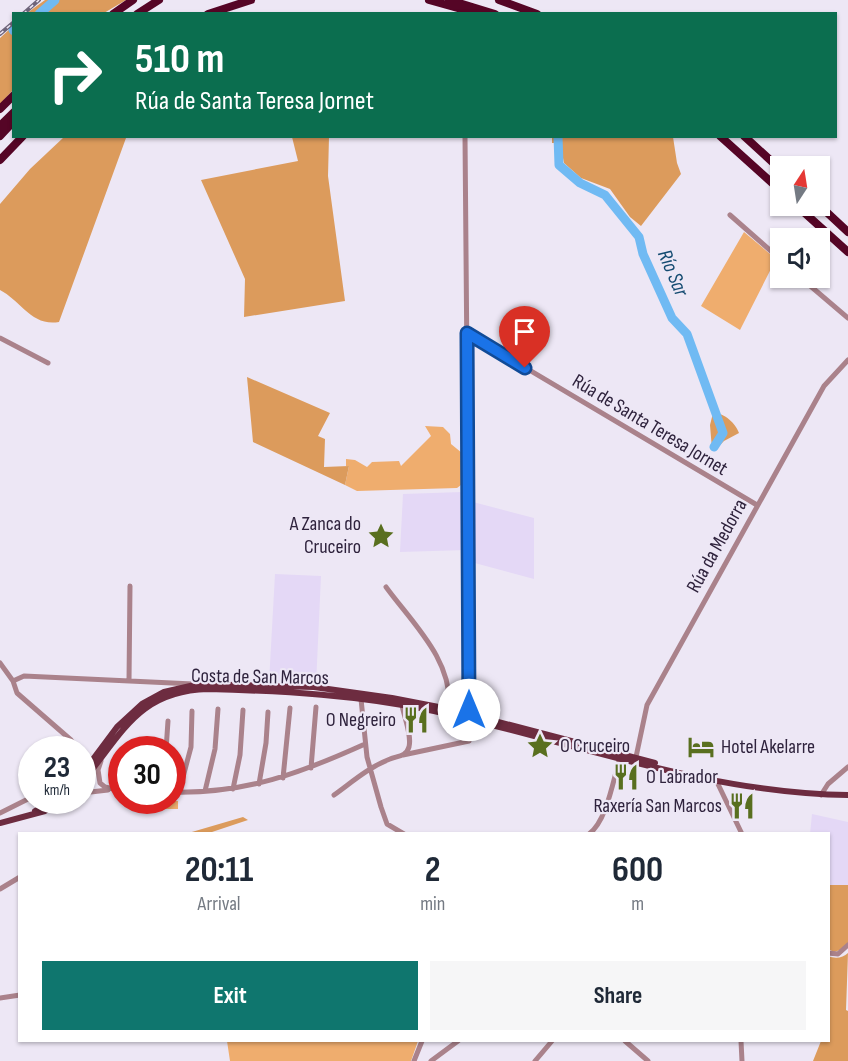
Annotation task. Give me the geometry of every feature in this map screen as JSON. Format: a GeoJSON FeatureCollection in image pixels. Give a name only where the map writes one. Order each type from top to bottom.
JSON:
{"type":"FeatureCollection","features":[{"type":"Feature","properties":{"kind":"highway"},"geometry":{"type":"LineString","coordinates":[[116,12],[133,0]]}},
{"type":"Feature","properties":{"kind":"highway"},"geometry":{"type":"LineString","coordinates":[[140,12],[159,0]]}},
{"type":"Feature","properties":{"kind":"highway"},"geometry":{"type":"LineString","coordinates":[[214,12],[250,0]]}},
{"type":"Feature","properties":{"kind":"highway"},"geometry":{"type":"LineString","coordinates":[[429,0],[472,12]]}},
{"type":"Feature","properties":{"kind":"highway"},"geometry":{"type":"LineString","coordinates":[[449,0],[488,12]]}},
{"type":"Feature","properties":{"kind":"highway"},"geometry":{"type":"LineString","coordinates":[[499,0],[532,12]]}},
{"type":"Feature","properties":{"kind":"highway"},"geometry":{"type":"LineString","coordinates":[[0,109],[12,97]]}},
{"type":"Feature","properties":{"kind":"highway"},"geometry":{"type":"LineString","coordinates":[[0,126],[12,114]]}},
{"type":"Feature","properties":{"kind":"highway"},"geometry":{"type":"LineString","coordinates":[[0,136],[12,123]]}},
{"type":"Feature","properties":{"kind":"highway"},"geometry":{"type":"LineString","coordinates":[[0,160],[21,138]]}},
{"type":"Feature","properties":{"kind":"highway"},"geometry":{"type":"LineString","coordinates":[[722,138],[770,181]]}},
{"type":"Feature","properties":{"kind":"highway"},"geometry":{"type":"LineString","coordinates":[[746,138],[770,160]]}},
{"type":"Feature","properties":{"kind":"highway"},"geometry":{"type":"LineString","coordinates":[[830,215],[848,232]]}},
{"type":"Feature","properties":{"kind":"highway"},"geometry":{"type":"LineString","coordinates":[[808,216],[848,252]]}},
{"type":"Feature","properties":{"kind":"main road","name":"Costa de San Marcos"},"geometry":{"type":"LineString","coordinates":[[96,755],[125,717],[167,688],[276,685],[328,689],[399,701]]}},
{"type":"Feature","properties":{"kind":"main road","name":"Costa de San Marcos"},"geometry":{"type":"LineString","coordinates":[[117,736],[134,717],[157,700],[198,686],[345,696],[361,702],[399,701]]}},
{"type":"Feature","properties":{"kind":"main road"},"geometry":{"type":"LineString","coordinates":[[157,700],[167,688]]}},
{"type":"Feature","properties":{"kind":"main road"},"geometry":{"type":"LineString","coordinates":[[328,689],[357,695],[361,702]]}},
{"type":"Feature","properties":{"kind":"main road"},"geometry":{"type":"LineString","coordinates":[[361,702],[364,696],[449,709],[636,757],[695,775]]}},
{"type":"Feature","properties":{"kind":"main road"},"geometry":{"type":"LineString","coordinates":[[399,701],[431,711],[716,780],[756,788],[821,795],[848,795]]}},
{"type":"Feature","properties":{"kind":"main road"},"geometry":{"type":"LineString","coordinates":[[431,711],[470,714]]}},
{"type":"Feature","properties":{"kind":"main road"},"geometry":{"type":"LineString","coordinates":[[470,714],[472,717],[520,732]]}},
{"type":"Feature","properties":{"kind":"main road","name":"Costa de San Marcos"},"geometry":{"type":"LineString","coordinates":[[96,763],[108,747]]}},
{"type":"Feature","properties":{"kind":"main road"},"geometry":{"type":"LineString","coordinates":[[620,758],[636,757],[646,764]]}},
{"type":"Feature","properties":{"kind":"main road"},"geometry":{"type":"LineString","coordinates":[[0,823],[31,814]]}},
{"type":"Feature","properties":{"kind":"street"},"geometry":{"type":"LineString","coordinates":[[465,138],[470,714]]}},
{"type":"Feature","properties":{"kind":"street"},"geometry":{"type":"LineString","coordinates":[[730,215],[770,250]]}},
{"type":"Feature","properties":{"kind":"street"},"geometry":{"type":"LineString","coordinates":[[813,288],[848,318]]}},
{"type":"Feature","properties":{"kind":"street","name":"Rúa de Santa Teresa Jornet"},"geometry":{"type":"LineString","coordinates":[[467,333],[757,505]]}},
{"type":"Feature","properties":{"kind":"street"},"geometry":{"type":"LineString","coordinates":[[0,338],[48,363]]}},
{"type":"Feature","properties":{"kind":"street","name":"Rúa da Medorra"},"geometry":{"type":"LineString","coordinates":[[636,757],[646,705],[824,386],[848,360]]}},
{"type":"Feature","properties":{"kind":"street"},"geometry":{"type":"LineString","coordinates":[[129,681],[130,586]]}},
{"type":"Feature","properties":{"kind":"street"},"geometry":{"type":"LineString","coordinates":[[386,587],[428,641],[439,661],[447,681],[449,709]]}},
{"type":"Feature","properties":{"kind":"street"},"geometry":{"type":"LineString","coordinates":[[0,663],[13,681],[17,693],[65,736]]}},
{"type":"Feature","properties":{"kind":"street"},"geometry":{"type":"LineString","coordinates":[[13,681],[24,676],[129,681],[167,688]]}},
{"type":"Feature","properties":{"kind":"street"},"geometry":{"type":"LineString","coordinates":[[399,701],[410,743],[407,752],[403,755]]}},
{"type":"Feature","properties":{"kind":"street"},"geometry":{"type":"LineString","coordinates":[[361,702],[365,744],[385,821],[400,832]]}},
{"type":"Feature","properties":{"kind":"street"},"geometry":{"type":"LineString","coordinates":[[311,768],[316,707]]}},
{"type":"Feature","properties":{"kind":"street"},"geometry":{"type":"LineString","coordinates":[[283,778],[290,708]]}},
{"type":"Feature","properties":{"kind":"street"},"geometry":{"type":"LineString","coordinates":[[205,791],[216,749],[218,709]]}},
{"type":"Feature","properties":{"kind":"street"},"geometry":{"type":"LineString","coordinates":[[232,789],[240,755],[243,710]]}},
{"type":"Feature","properties":{"kind":"street"},"geometry":{"type":"LineString","coordinates":[[186,762],[191,747],[192,711]]}},
{"type":"Feature","properties":{"kind":"street"},"geometry":{"type":"LineString","coordinates":[[259,784],[268,712]]}},
{"type":"Feature","properties":{"kind":"street"},"geometry":{"type":"LineString","coordinates":[[167,736],[168,721]]}},
{"type":"Feature","properties":{"kind":"street"},"geometry":{"type":"LineString","coordinates":[[334,795],[371,768],[391,758],[469,741]]}},
{"type":"Feature","properties":{"kind":"street"},"geometry":{"type":"LineString","coordinates":[[186,792],[232,789],[283,778],[365,744]]}},
{"type":"Feature","properties":{"kind":"street"},"geometry":{"type":"LineString","coordinates":[[108,749],[100,763],[98,776],[102,786],[108,787]]}},
{"type":"Feature","properties":{"kind":"street"},"geometry":{"type":"LineString","coordinates":[[592,832],[603,816],[620,758]]}},
{"type":"Feature","properties":{"kind":"street"},"geometry":{"type":"LineString","coordinates":[[821,795],[828,784],[848,767]]}},
{"type":"Feature","properties":{"kind":"street"},"geometry":{"type":"LineString","coordinates":[[716,780],[741,832]]}},
{"type":"Feature","properties":{"kind":"street"},"geometry":{"type":"LineString","coordinates":[[1,813],[18,804]]}},
{"type":"Feature","properties":{"kind":"street"},"geometry":{"type":"LineString","coordinates":[[0,889],[18,878]]}},
{"type":"Feature","properties":{"kind":"street"},"geometry":{"type":"LineString","coordinates":[[830,953],[838,954],[848,945]]}},
{"type":"Feature","properties":{"kind":"street"},"geometry":{"type":"LineString","coordinates":[[0,998],[18,995]]}},
{"type":"Feature","properties":{"kind":"street"},"geometry":{"type":"LineString","coordinates":[[414,1061],[423,1042]]}},
{"type":"Feature","properties":{"kind":"street"},"geometry":{"type":"LineString","coordinates":[[431,1061],[457,1042]]}},
{"type":"Feature","properties":{"kind":"street"},"geometry":{"type":"LineString","coordinates":[[535,1061],[551,1042]]}},
{"type":"Feature","properties":{"kind":"street"},"geometry":{"type":"LineString","coordinates":[[626,1042],[648,1061]]}},
{"type":"Feature","properties":{"kind":"street"},"geometry":{"type":"LineString","coordinates":[[741,1042],[742,1061]]}},
{"type":"Feature","properties":{"kind":"shaded area"},"geometry":{"type":"Polygon","coordinates":[[[45,0],[126,0],[106,12],[28,12],[45,0]]]}},
{"type":"Feature","properties":{"kind":"shaded area"},"geometry":{"type":"Polygon","coordinates":[[[12,27],[12,91],[0,104],[0,38],[12,27]]]}},
{"type":"Feature","properties":{"kind":"shaded area"},"geometry":{"type":"Polygon","coordinates":[[[63,138],[126,138],[59,322],[41,321],[0,290],[0,204],[30,169],[63,138]]]}},
{"type":"Feature","properties":{"kind":"shaded area"},"geometry":{"type":"Polygon","coordinates":[[[292,138],[329,138],[328,176],[345,301],[244,317],[245,279],[201,180],[298,161],[292,138]]]}},
{"type":"Feature","properties":{"kind":"shaded area"},"geometry":{"type":"Polygon","coordinates":[[[552,138],[673,138],[681,174],[641,226],[630,217],[610,189],[581,178],[564,163],[560,143],[552,143],[552,138]]]}},
{"type":"Feature","properties":{"kind":"shaded area"},"geometry":{"type":"Polygon","coordinates":[[[744,232],[770,254],[770,271],[740,330],[701,306],[744,232]]]}},
{"type":"Feature","properties":{"kind":"shaded area"},"geometry":{"type":"Polygon","coordinates":[[[247,377],[330,413],[318,436],[325,439],[324,467],[349,466],[345,485],[253,442],[247,377]]]}},
{"type":"Feature","properties":{"kind":"shaded area"},"geometry":{"type":"Polygon","coordinates":[[[713,413],[721,414],[729,419],[739,433],[724,441],[716,449],[712,449],[710,425],[713,413]]]}},
{"type":"Feature","properties":{"kind":"shaded area"},"geometry":{"type":"Polygon","coordinates":[[[425,426],[443,427],[450,434],[451,444],[462,453],[461,485],[457,488],[357,491],[345,485],[349,466],[346,466],[346,459],[355,460],[367,467],[372,462],[399,461],[401,466],[431,436],[425,426]]]}},
{"type":"Feature","properties":{"kind":"shaded area"},"geometry":{"type":"Polygon","coordinates":[[[462,492],[466,495],[466,550],[400,552],[403,494],[462,492]]]}},
{"type":"Feature","properties":{"kind":"shaded area"},"geometry":{"type":"Polygon","coordinates":[[[473,502],[534,518],[534,579],[471,562],[473,502]]]}},
{"type":"Feature","properties":{"kind":"shaded area"},"geometry":{"type":"Polygon","coordinates":[[[275,574],[321,576],[316,685],[269,682],[275,574]]]}},
{"type":"Feature","properties":{"kind":"shaded area"},"geometry":{"type":"Polygon","coordinates":[[[812,814],[848,822],[848,885],[830,885],[830,832],[810,832],[812,814]]]}},
{"type":"Feature","properties":{"kind":"shaded area"},"geometry":{"type":"Polygon","coordinates":[[[243,817],[248,820],[212,832],[192,832],[243,817]]]}},
{"type":"Feature","properties":{"kind":"shaded area"},"geometry":{"type":"Polygon","coordinates":[[[830,885],[848,885],[848,943],[843,949],[834,952],[830,950],[830,885]]]}},
{"type":"Feature","properties":{"kind":"shaded area"},"geometry":{"type":"Polygon","coordinates":[[[848,953],[846,1010],[848,1011],[848,1061],[813,1061],[821,1042],[830,1042],[830,957],[844,956],[848,953]]]}},
{"type":"Feature","properties":{"kind":"shaded area"},"geometry":{"type":"Polygon","coordinates":[[[227,1042],[418,1042],[411,1061],[230,1061],[227,1042]]]}},
{"type":"Feature","properties":{"kind":"waterway","name":"Río Sar"},"geometry":{"type":"LineString","coordinates":[[41,12],[55,0]]}},
{"type":"Feature","properties":{"kind":"waterway","name":"Río Sar"},"geometry":{"type":"LineString","coordinates":[[558,138],[559,165],[580,183],[605,195],[639,237],[643,254],[672,318],[687,334],[723,433],[714,447]]}},
{"type":"Feature","properties":{"kind":"railway"},"geometry":{"type":"LineString","coordinates":[[25,12],[39,0]]}},
{"type":"Feature","properties":{"kind":"railway"},"geometry":{"type":"LineString","coordinates":[[0,34],[12,24]]}},
{"type":"Feature","properties":{"kind":"place","name":"A Zanca do Cruceiro"},"geometry":{"type":"Point","coordinates":[381,536]}},
{"type":"Feature","properties":{"kind":"place","name":"O Negreiro"},"geometry":{"type":"Point","coordinates":[416,720]}},
{"type":"Feature","properties":{"kind":"place","name":"O Cruceiro"},"geometry":{"type":"Point","coordinates":[540,746]}},
{"type":"Feature","properties":{"kind":"place","name":"Hotel Akelarre"},"geometry":{"type":"Point","coordinates":[701,747]}},
{"type":"Feature","properties":{"kind":"place","name":"O Labrador"},"geometry":{"type":"Point","coordinates":[626,777]}},
{"type":"Feature","properties":{"kind":"place","name":"Raxería San Marcos"},"geometry":{"type":"Point","coordinates":[742,806]}},
{"type":"Feature","properties":{"kind":"route"},"geometry":{"type":"LineString","coordinates":[[469,710],[467,333],[525,368]]}}]}
